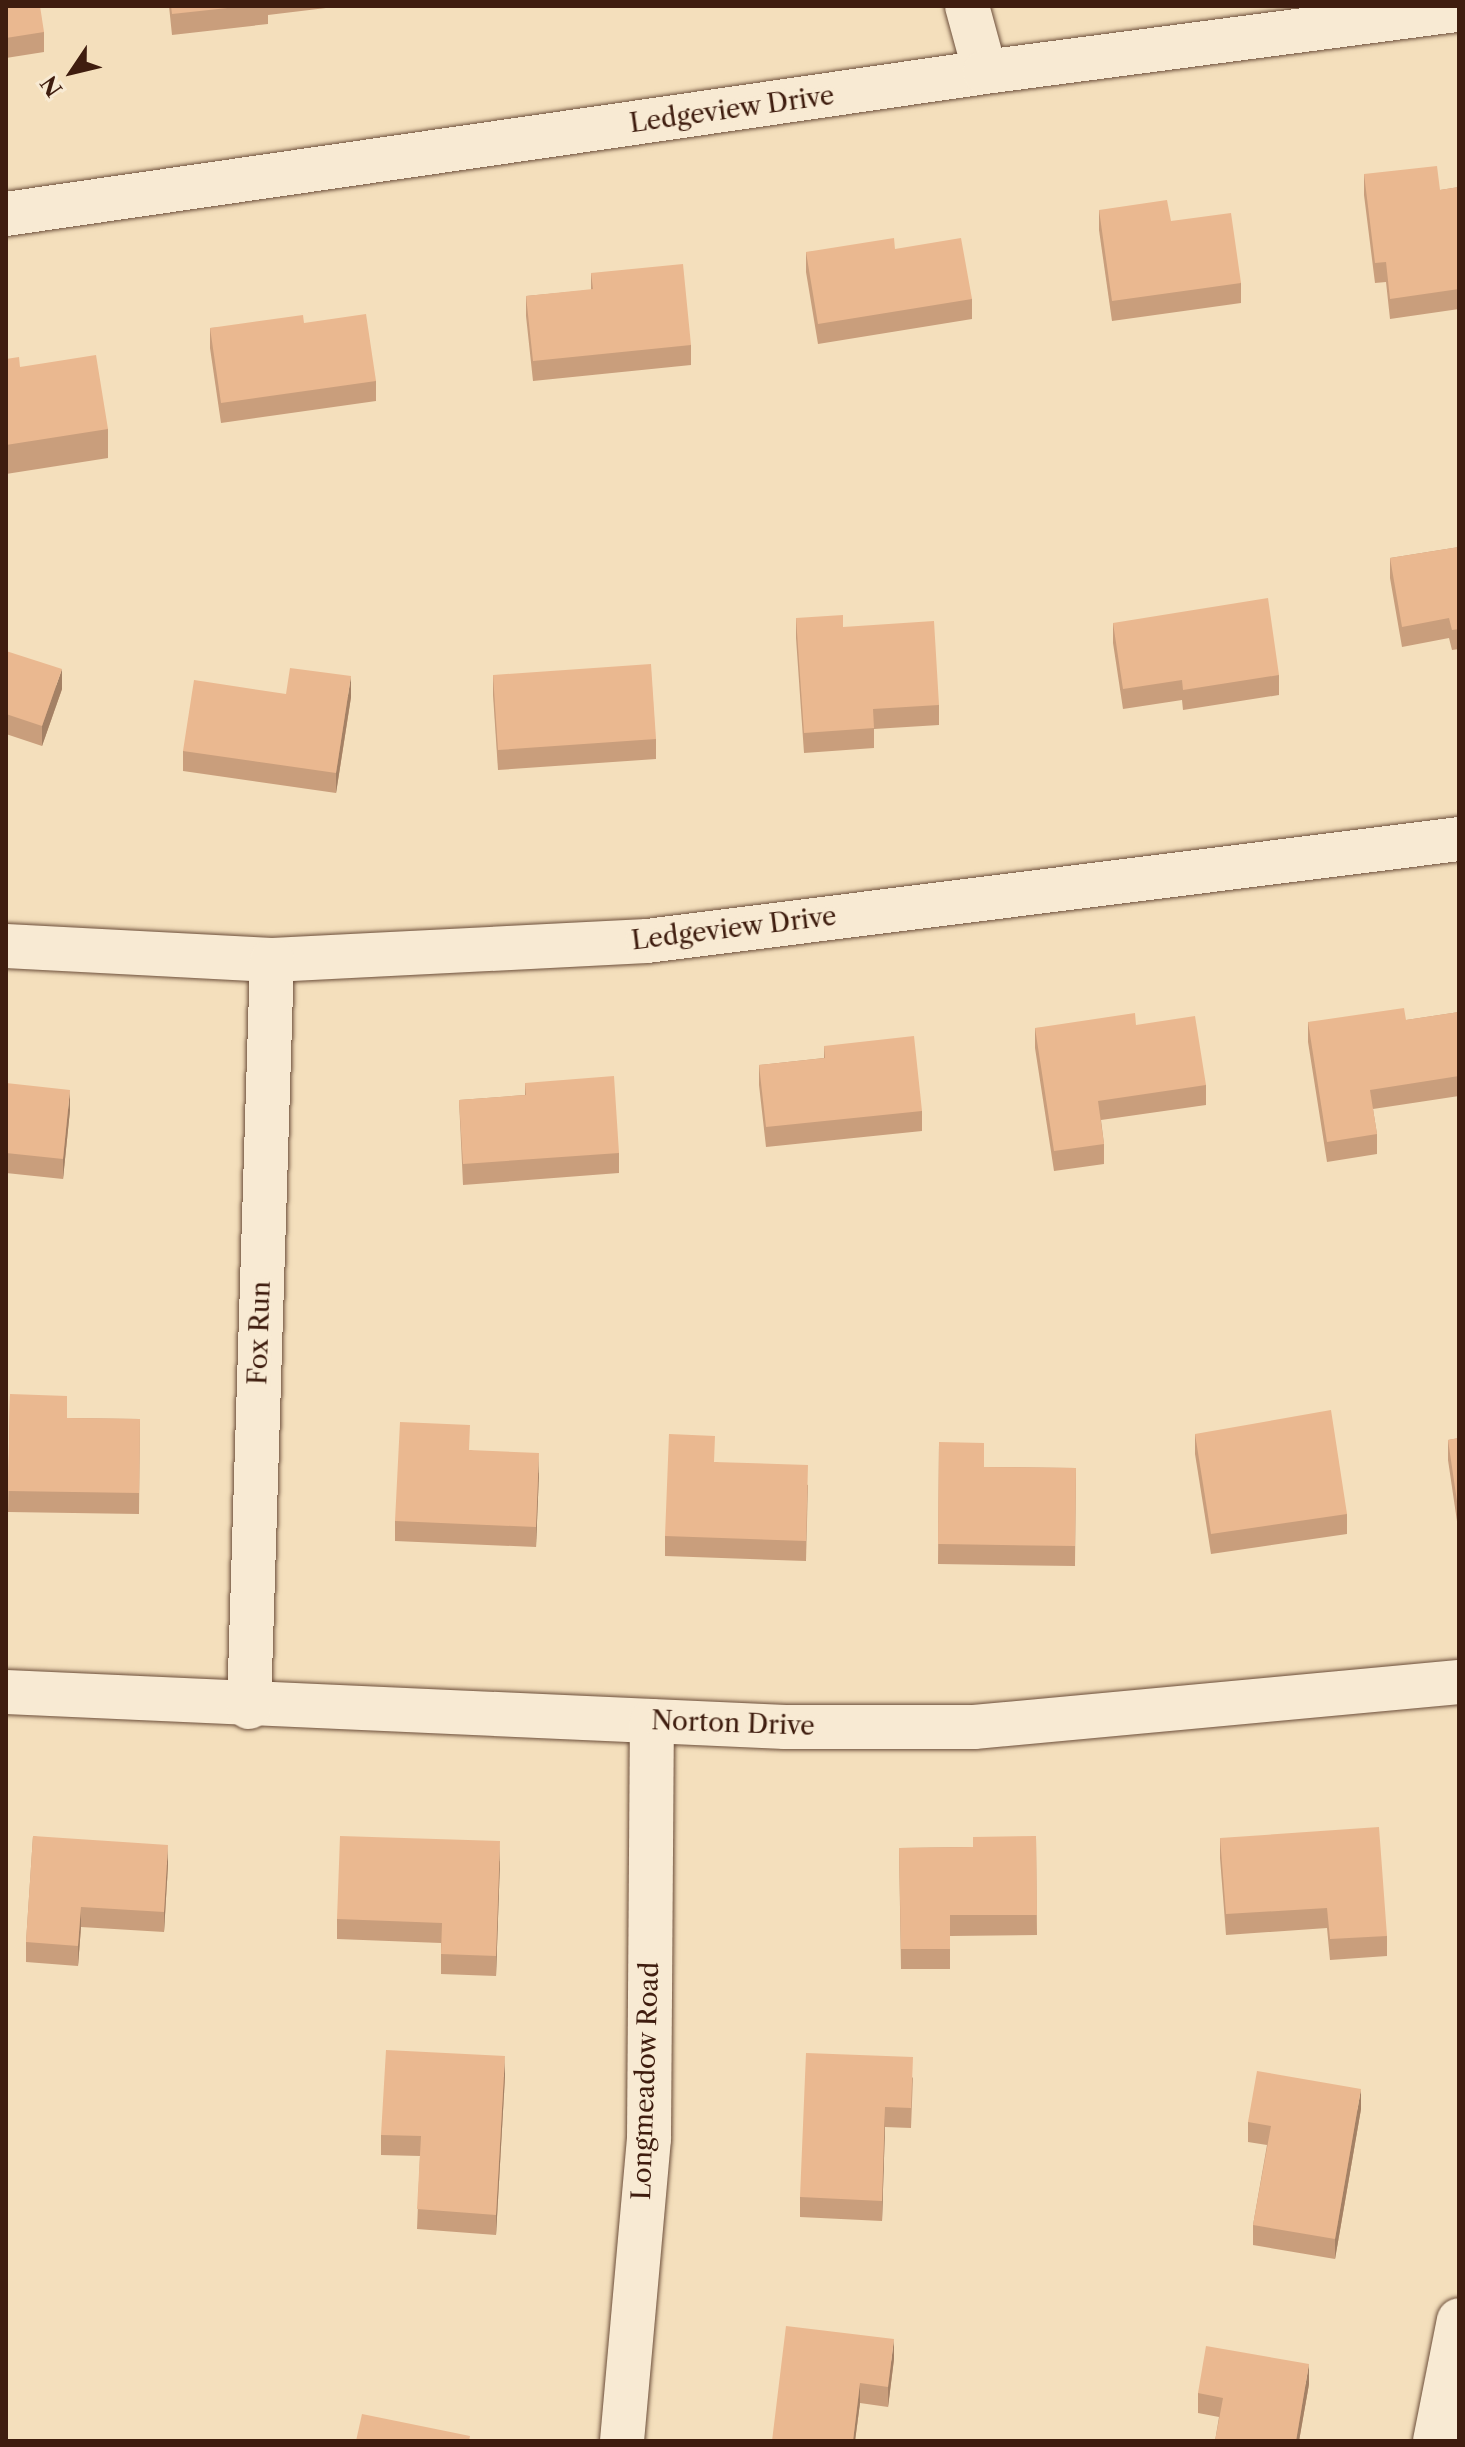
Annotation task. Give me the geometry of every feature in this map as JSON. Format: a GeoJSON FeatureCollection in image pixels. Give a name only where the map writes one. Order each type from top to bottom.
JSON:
{"type":"FeatureCollection","features":[{"type":"Feature","properties":{"kind":"street"},"geometry":{"type":"LineString","coordinates":[[967,6],[985,72]]}},
{"type":"Feature","properties":{"kind":"street","name":"Ledgeview Drive"},"geometry":{"type":"LineString","coordinates":[[6,214],[985,72],[1459,10]]}},
{"type":"Feature","properties":{"kind":"street","name":"Ledgeview Drive"},"geometry":{"type":"LineString","coordinates":[[6,946],[272,960],[647,941],[1459,839]]}},
{"type":"Feature","properties":{"kind":"street","name":"Fox Run"},"geometry":{"type":"LineString","coordinates":[[249,1707],[272,960]]}},
{"type":"Feature","properties":{"kind":"street","name":"Norton Drive"},"geometry":{"type":"LineString","coordinates":[[6,1692],[249,1707],[652,1721],[974,1727],[1459,1682]]}},
{"type":"Feature","properties":{"kind":"street","name":"Longmeadow Road"},"geometry":{"type":"LineString","coordinates":[[622,2441],[649,2139],[652,1721]]}},
{"type":"Feature","properties":{"kind":"street"},"geometry":{"type":"LineString","coordinates":[[1435,2441],[1459,2320]]}},
{"type":"Feature","properties":{"kind":"building"},"geometry":{"type":"Polygon","coordinates":[[[6,6],[40,6],[44,32],[6,38],[6,6]]]}},
{"type":"Feature","properties":{"kind":"building"},"geometry":{"type":"Polygon","coordinates":[[[171,6],[246,6],[172,14],[171,6]]]}},
{"type":"Feature","properties":{"kind":"building"},"geometry":{"type":"Polygon","coordinates":[[[1437,166],[1440,190],[1459,187],[1459,289],[1390,299],[1386,262],[1375,263],[1364,174],[1437,166]]]}},
{"type":"Feature","properties":{"kind":"building"},"geometry":{"type":"Polygon","coordinates":[[[1167,200],[1171,221],[1231,213],[1241,283],[1112,301],[1099,210],[1167,200]]]}},
{"type":"Feature","properties":{"kind":"building"},"geometry":{"type":"Polygon","coordinates":[[[894,238],[895,249],[961,238],[972,299],[818,324],[806,252],[894,238]]]}},
{"type":"Feature","properties":{"kind":"building"},"geometry":{"type":"Polygon","coordinates":[[[683,264],[691,345],[533,361],[526,296],[593,289],[591,273],[683,264]]]}},
{"type":"Feature","properties":{"kind":"building"},"geometry":{"type":"Polygon","coordinates":[[[366,314],[376,381],[221,403],[210,328],[303,315],[304,323],[366,314]]]}},
{"type":"Feature","properties":{"kind":"building"},"geometry":{"type":"Polygon","coordinates":[[[96,355],[108,429],[6,445],[6,359],[19,357],[20,367],[96,355]]]}},
{"type":"Feature","properties":{"kind":"building"},"geometry":{"type":"Polygon","coordinates":[[[1459,547],[1459,629],[1452,630],[1449,618],[1402,627],[1390,558],[1459,547]]]}},
{"type":"Feature","properties":{"kind":"building"},"geometry":{"type":"Polygon","coordinates":[[[1268,598],[1279,675],[1183,690],[1182,680],[1123,689],[1113,623],[1268,598]]]}},
{"type":"Feature","properties":{"kind":"building"},"geometry":{"type":"Polygon","coordinates":[[[843,615],[843,627],[934,621],[939,705],[873,709],[874,728],[804,733],[796,618],[843,615]]]}},
{"type":"Feature","properties":{"kind":"building"},"geometry":{"type":"Polygon","coordinates":[[[6,651],[62,669],[42,726],[6,714],[6,651]]]}},
{"type":"Feature","properties":{"kind":"building"},"geometry":{"type":"Polygon","coordinates":[[[651,664],[656,739],[498,750],[493,675],[651,664]]]}},
{"type":"Feature","properties":{"kind":"building"},"geometry":{"type":"Polygon","coordinates":[[[290,668],[351,676],[336,773],[183,751],[194,680],[286,694],[290,668]]]}},
{"type":"Feature","properties":{"kind":"building"},"geometry":{"type":"Polygon","coordinates":[[[1404,1008],[1406,1020],[1459,1012],[1459,1076],[1370,1090],[1377,1134],[1327,1142],[1308,1022],[1404,1008]]]}},
{"type":"Feature","properties":{"kind":"building"},"geometry":{"type":"Polygon","coordinates":[[[1135,1013],[1136,1025],[1195,1016],[1206,1085],[1098,1101],[1104,1144],[1054,1151],[1035,1028],[1135,1013]]]}},
{"type":"Feature","properties":{"kind":"building"},"geometry":{"type":"Polygon","coordinates":[[[914,1036],[922,1111],[766,1127],[759,1065],[825,1058],[824,1046],[914,1036]]]}},
{"type":"Feature","properties":{"kind":"building"},"geometry":{"type":"Polygon","coordinates":[[[614,1076],[619,1153],[463,1164],[459,1100],[526,1095],[525,1083],[614,1076]]]}},
{"type":"Feature","properties":{"kind":"building"},"geometry":{"type":"Polygon","coordinates":[[[6,1083],[70,1090],[63,1159],[6,1153],[6,1083]]]}},
{"type":"Feature","properties":{"kind":"building"},"geometry":{"type":"Polygon","coordinates":[[[10,1394],[67,1396],[67,1418],[140,1419],[139,1493],[8,1491],[10,1394]]]}},
{"type":"Feature","properties":{"kind":"building"},"geometry":{"type":"Polygon","coordinates":[[[1331,1410],[1347,1514],[1211,1534],[1195,1434],[1331,1410]]]}},
{"type":"Feature","properties":{"kind":"building"},"geometry":{"type":"Polygon","coordinates":[[[400,1422],[470,1425],[469,1450],[539,1453],[536,1527],[395,1521],[400,1422]]]}},
{"type":"Feature","properties":{"kind":"building"},"geometry":{"type":"Polygon","coordinates":[[[669,1434],[715,1436],[714,1462],[808,1465],[806,1541],[665,1536],[669,1434]]]}},
{"type":"Feature","properties":{"kind":"building"},"geometry":{"type":"Polygon","coordinates":[[[1459,1438],[1459,1507],[1458,1508],[1448,1440],[1459,1438]]]}},
{"type":"Feature","properties":{"kind":"building"},"geometry":{"type":"Polygon","coordinates":[[[939,1442],[984,1443],[984,1467],[1076,1468],[1075,1546],[938,1544],[939,1442]]]}},
{"type":"Feature","properties":{"kind":"building"},"geometry":{"type":"Polygon","coordinates":[[[1379,1827],[1387,1936],[1330,1939],[1327,1908],[1226,1914],[1220,1838],[1379,1827]]]}},
{"type":"Feature","properties":{"kind":"building"},"geometry":{"type":"Polygon","coordinates":[[[33,1836],[168,1845],[164,1912],[81,1907],[78,1946],[26,1942],[33,1836]]]}},
{"type":"Feature","properties":{"kind":"building"},"geometry":{"type":"Polygon","coordinates":[[[340,1836],[500,1841],[496,1956],[441,1954],[442,1923],[337,1919],[340,1836]]]}},
{"type":"Feature","properties":{"kind":"building"},"geometry":{"type":"Polygon","coordinates":[[[1036,1836],[1037,1915],[950,1915],[950,1949],[901,1949],[899,1848],[973,1847],[973,1837],[1036,1836]]]}},
{"type":"Feature","properties":{"kind":"building"},"geometry":{"type":"Polygon","coordinates":[[[386,2050],[505,2056],[496,2215],[417,2209],[421,2136],[381,2135],[386,2050]]]}},
{"type":"Feature","properties":{"kind":"building"},"geometry":{"type":"Polygon","coordinates":[[[806,2053],[913,2057],[911,2108],[885,2107],[882,2201],[800,2197],[806,2053]]]}},
{"type":"Feature","properties":{"kind":"building"},"geometry":{"type":"Polygon","coordinates":[[[1257,2071],[1361,2089],[1335,2239],[1253,2225],[1271,2126],[1248,2122],[1257,2071]]]}},
{"type":"Feature","properties":{"kind":"building"},"geometry":{"type":"Polygon","coordinates":[[[786,2326],[894,2339],[888,2387],[860,2383],[853,2441],[772,2441],[786,2326]]]}},
{"type":"Feature","properties":{"kind":"building"},"geometry":{"type":"Polygon","coordinates":[[[1206,2346],[1309,2364],[1296,2441],[1215,2441],[1223,2398],[1198,2393],[1206,2346]]]}},
{"type":"Feature","properties":{"kind":"building"},"geometry":{"type":"Polygon","coordinates":[[[362,2414],[470,2436],[469,2441],[356,2441],[362,2414]]]}}]}
